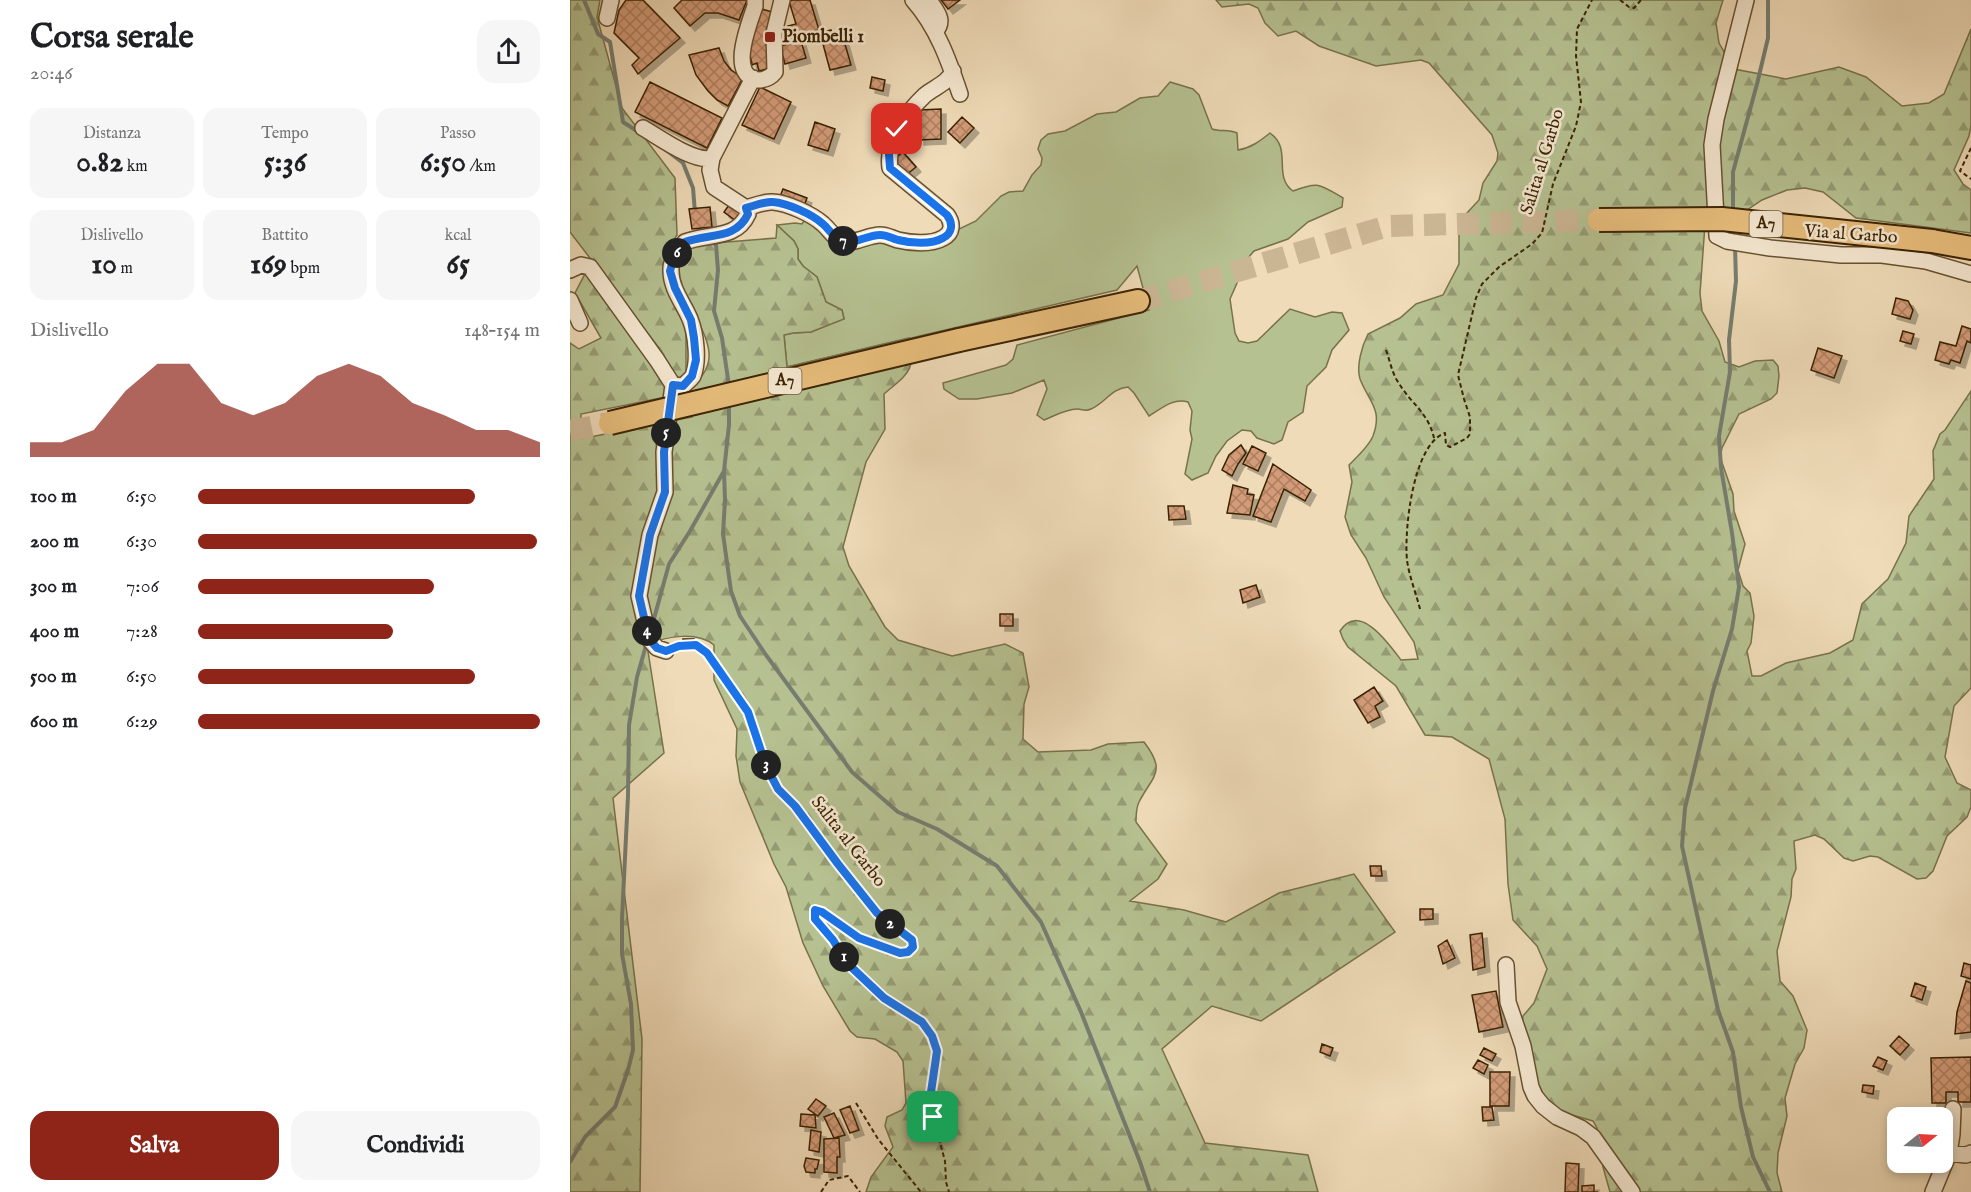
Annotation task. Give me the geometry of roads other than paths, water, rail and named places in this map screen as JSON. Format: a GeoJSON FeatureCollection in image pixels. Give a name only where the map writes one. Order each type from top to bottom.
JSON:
{"type":"FeatureCollection","features":[{"type":"Feature","properties":{"kind":"highway","name":"A7"},"geometry":{"type":"LineString","coordinates":[[1599,220],[1722,219],[1932,241],[1971,248]]}},
{"type":"Feature","properties":{"kind":"highway","name":"A7"},"geometry":{"type":"LineString","coordinates":[[610,423],[959,340],[1138,301]]}},
{"type":"Feature","properties":{"kind":"street"},"geometry":{"type":"LineString","coordinates":[[608,18],[611,0]]}},
{"type":"Feature","properties":{"kind":"street"},"geometry":{"type":"LineString","coordinates":[[755,0],[741,55],[746,70],[753,78],[764,79],[771,77],[775,72],[774,33],[782,0]]}},
{"type":"Feature","properties":{"kind":"street"},"geometry":{"type":"LineString","coordinates":[[913,0],[935,32],[960,94]]}},
{"type":"Feature","properties":{"kind":"street"},"geometry":{"type":"LineString","coordinates":[[929,0],[941,20],[935,32]]}},
{"type":"Feature","properties":{"kind":"street","name":"Via al Garbo"},"geometry":{"type":"LineString","coordinates":[[1746,0],[1716,119],[1712,146],[1717,236],[1727,241],[1770,248],[1841,255],[1881,255],[1931,262],[1971,274]]}},
{"type":"Feature","properties":{"kind":"street"},"geometry":{"type":"LineString","coordinates":[[746,208],[771,202],[798,210],[817,219],[835,237],[845,242],[880,235],[898,240],[924,242],[945,238],[951,226],[947,215],[890,168],[889,160],[892,141],[897,129],[913,108],[950,77],[952,71]]}},
{"type":"Feature","properties":{"kind":"street"},"geometry":{"type":"LineString","coordinates":[[673,385],[683,386],[692,376],[696,360],[691,320],[675,288],[670,271],[674,257],[685,242],[735,230],[743,225],[748,214],[746,208],[714,187],[710,171],[712,158],[753,78]]}},
{"type":"Feature","properties":{"kind":"street"},"geometry":{"type":"LineString","coordinates":[[643,128],[695,157],[706,160],[712,158]]}},
{"type":"Feature","properties":{"kind":"street"},"geometry":{"type":"LineString","coordinates":[[570,270],[581,265],[590,267],[673,385],[664,452],[665,492],[650,535],[639,596],[649,639],[657,648],[666,651]]}},
{"type":"Feature","properties":{"kind":"street"},"geometry":{"type":"LineString","coordinates":[[570,300],[580,323]]}},
{"type":"Feature","properties":{"kind":"street"},"geometry":{"type":"LineString","coordinates":[[1506,964],[1508,1002],[1523,1046],[1535,1096],[1557,1117],[1581,1128],[1593,1137],[1632,1192]]}},
{"type":"Feature","properties":{"kind":"street"},"geometry":{"type":"LineString","coordinates":[[1953,1153],[1966,1155],[1971,1153]]}},
{"type":"Feature","properties":{"kind":"street"},"geometry":{"type":"LineString","coordinates":[[1933,1192],[1941,1173]]}},
{"type":"Feature","properties":{"kind":"waterway"},"geometry":{"type":"LineString","coordinates":[[584,0],[598,34],[610,42],[623,122],[640,133]]}},
{"type":"Feature","properties":{"kind":"waterway"},"geometry":{"type":"LineString","coordinates":[[1733,212],[1733,172],[1768,38],[1768,0]]}},
{"type":"Feature","properties":{"kind":"waterway"},"geometry":{"type":"LineString","coordinates":[[666,150],[683,163],[693,188],[695,213]]}},
{"type":"Feature","properties":{"kind":"waterway"},"geometry":{"type":"LineString","coordinates":[[712,241],[716,245],[718,270],[714,311],[722,338],[729,386]]}},
{"type":"Feature","properties":{"kind":"waterway"},"geometry":{"type":"LineString","coordinates":[[1735,246],[1736,281],[1729,340],[1730,372],[1719,436],[1721,468],[1739,587],[1732,629],[1713,691],[1685,808],[1682,846],[1718,1010],[1733,1052],[1741,1107],[1753,1157],[1770,1192]]}},
{"type":"Feature","properties":{"kind":"waterway"},"geometry":{"type":"LineString","coordinates":[[652,626],[669,564],[724,471],[729,402]]}},
{"type":"Feature","properties":{"kind":"waterway"},"geometry":{"type":"LineString","coordinates":[[724,471],[723,534],[731,591],[740,616],[852,772],[898,812],[937,829],[997,866],[1041,922],[1081,1012],[1150,1192]]}},
{"type":"Feature","properties":{"kind":"waterway"},"geometry":{"type":"LineString","coordinates":[[570,1162],[585,1137],[615,1107],[633,1050],[631,1004],[622,954],[622,919],[629,725],[637,677],[647,642]]}},
{"type":"Feature","properties":{"kind":"tunnel"},"geometry":{"type":"LineString","coordinates":[[1138,301],[1388,226],[1599,220]]}},
{"type":"Feature","properties":{"kind":"tunnel"},"geometry":{"type":"LineString","coordinates":[[570,431],[610,423]]}},
{"type":"Feature","properties":{"kind":"place","name":"Piombelli 1"},"geometry":{"type":"Point","coordinates":[770,37]}}]}
